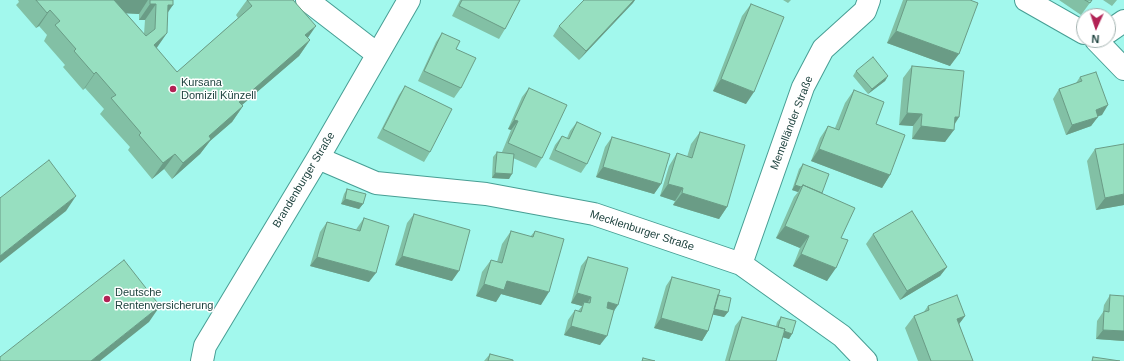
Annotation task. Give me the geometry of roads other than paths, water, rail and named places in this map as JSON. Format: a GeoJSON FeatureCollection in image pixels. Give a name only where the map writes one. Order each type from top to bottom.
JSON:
{"type":"FeatureCollection","features":[{"type":"Feature","properties":{"kind":"street"},"geometry":{"type":"LineString","coordinates":[[306,0],[377,54]]}},
{"type":"Feature","properties":{"kind":"street","name":"Brandenburger Straße"},"geometry":{"type":"LineString","coordinates":[[202,361],[205,346],[318,158],[409,0]]}},
{"type":"Feature","properties":{"kind":"street","name":"Memelländer Straße"},"geometry":{"type":"LineString","coordinates":[[741,264],[803,87],[823,49],[865,11],[870,0]]}},
{"type":"Feature","properties":{"kind":"street"},"geometry":{"type":"LineString","coordinates":[[1026,0],[1076,28]]}},
{"type":"Feature","properties":{"kind":"street"},"geometry":{"type":"LineString","coordinates":[[1104,48],[1124,69]]}},
{"type":"Feature","properties":{"kind":"street","name":"Mecklenburger Straße"},"geometry":{"type":"LineString","coordinates":[[318,158],[376,183],[486,194],[594,214],[741,264],[842,336],[866,361]]}},
{"type":"Feature","properties":{"kind":"place","name":"Kursana Domizil Künzell"},"geometry":{"type":"Point","coordinates":[173,89]}},
{"type":"Feature","properties":{"kind":"place","name":"Deutsche Rentenversicherung"},"geometry":{"type":"Point","coordinates":[107,299]}}]}
